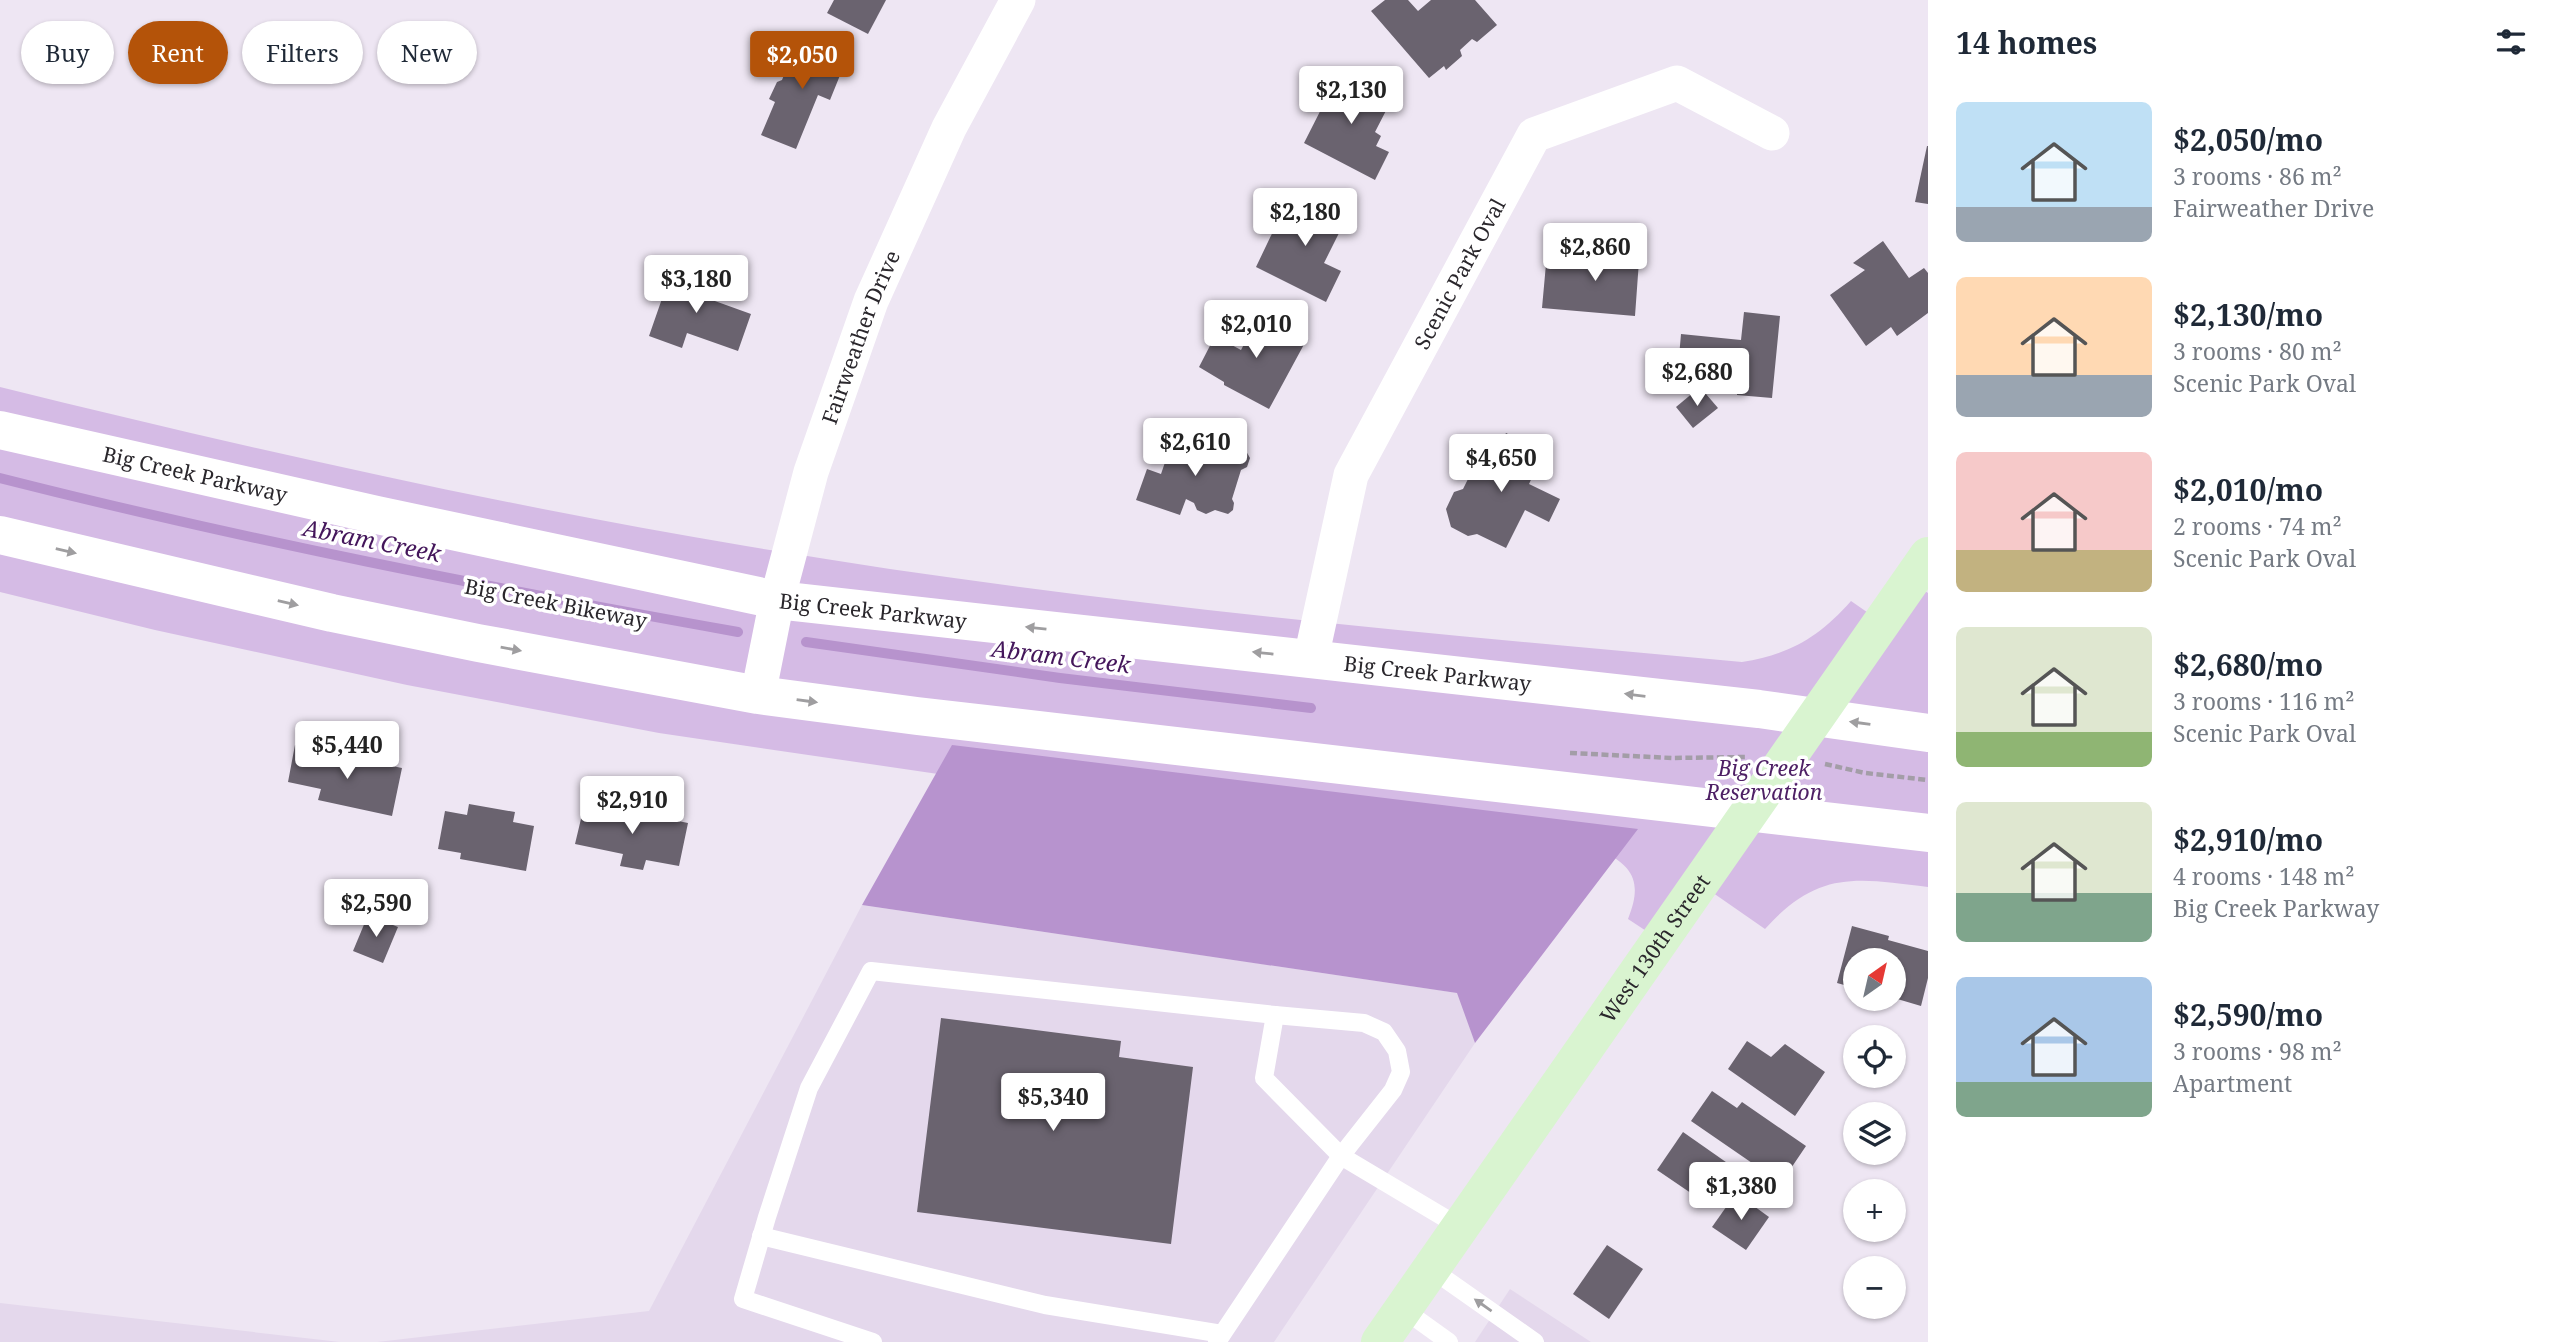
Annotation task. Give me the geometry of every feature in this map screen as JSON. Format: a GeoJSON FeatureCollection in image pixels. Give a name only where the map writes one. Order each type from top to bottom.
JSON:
{"type":"FeatureCollection","features":[{"type":"Feature","properties":{"kind":"main road","name":"West 130th Street"},"geometry":{"type":"LineString","coordinates":[[1380,1342],[1928,556]]}},
{"type":"Feature","properties":{"kind":"street","name":"Fairweather Drive"},"geometry":{"type":"LineString","coordinates":[[758,695],[777,600],[811,472],[872,301],[949,128],[1018,0]]}},
{"type":"Feature","properties":{"kind":"street","name":"Scenic Park Oval"},"geometry":{"type":"LineString","coordinates":[[1311,658],[1351,475],[1534,135],[1677,83],[1772,133]]}},
{"type":"Feature","properties":{"kind":"street","name":"Big Creek Parkway"},"geometry":{"type":"LineString","coordinates":[[0,430],[377,515],[777,600],[1815,716],[1928,733]]}},
{"type":"Feature","properties":{"kind":"street"},"geometry":{"type":"LineString","coordinates":[[0,535],[399,627],[758,695],[1928,833]]}},
{"type":"Feature","properties":{"kind":"lane"},"geometry":{"type":"LineString","coordinates":[[761,1236],[1045,1306],[1219,1338],[1341,1156],[1393,1090],[1401,1072],[1398,1051],[1384,1032],[1364,1023],[872,971],[808,1088],[761,1236],[743,1298],[873,1342]]}},
{"type":"Feature","properties":{"kind":"lane"},"geometry":{"type":"LineString","coordinates":[[1275,1015],[1265,1078],[1341,1156],[1460,1227]]}},
{"type":"Feature","properties":{"kind":"lane"},"geometry":{"type":"LineString","coordinates":[[1431,1269],[1535,1342]]}},
{"type":"Feature","properties":{"kind":"lane"},"geometry":{"type":"LineString","coordinates":[[1403,1309],[1449,1342]]}},
{"type":"Feature","properties":{"kind":"path"},"geometry":{"type":"LineString","coordinates":[[1840,765],[1865,773],[1928,780]]}},
{"type":"Feature","properties":{"kind":"shaded area"},"geometry":{"type":"Polygon","coordinates":[[[952,745],[1638,829],[1475,1043],[1457,993],[862,905],[952,745]]]}},
{"type":"Feature","properties":{"kind":"shaded area"},"geometry":{"type":"Polygon","coordinates":[[[862,905],[1458,993],[1475,1043],[1274,1342],[377,1342],[649,1311],[862,905]]]}},
{"type":"Feature","properties":{"kind":"shaded area"},"geometry":{"type":"Polygon","coordinates":[[[1510,1289],[1591,1342],[1475,1342],[1510,1289]]]}},
{"type":"Feature","properties":{"kind":"shaded area"},"geometry":{"type":"Polygon","coordinates":[[[0,1303],[340,1342],[0,1342],[0,1303]]]}},
{"type":"Feature","properties":{"kind":"green space","name":"Big Creek Reservation"},"geometry":{"type":"Polygon","coordinates":[[[0,387],[372,474],[652,530],[994,584],[1368,627],[1742,662],[1775,654],[1802,642],[1827,625],[1851,601],[1887,626],[1916,585],[1928,593],[1928,887],[1859,881],[1821,887],[1784,910],[1765,929],[1706,888],[1666,944],[1628,919],[1634,896],[1633,878],[1622,863],[1602,851],[1115,800],[659,733],[407,685],[155,630],[0,592],[0,387]]]}},
{"type":"Feature","properties":{"kind":"building"},"geometry":{"type":"Polygon","coordinates":[[[834,0],[886,0],[868,34],[827,13],[834,0]]]}},
{"type":"Feature","properties":{"kind":"building"},"geometry":{"type":"Polygon","coordinates":[[[1385,0],[1408,0],[1418,11],[1431,0],[1475,0],[1497,25],[1477,42],[1472,39],[1460,50],[1462,56],[1446,70],[1444,66],[1429,78],[1371,11],[1385,0]]]}},
{"type":"Feature","properties":{"kind":"building"},"geometry":{"type":"Polygon","coordinates":[[[799,38],[847,58],[830,100],[818,95],[796,149],[761,135],[775,102],[769,99],[777,82],[782,80],[799,38]]]}},
{"type":"Feature","properties":{"kind":"building"},"geometry":{"type":"Polygon","coordinates":[[[1340,72],[1392,99],[1375,132],[1381,136],[1376,146],[1389,152],[1375,180],[1304,143],[1340,72]]]}},
{"type":"Feature","properties":{"kind":"building"},"geometry":{"type":"Polygon","coordinates":[[[1928,146],[1928,204],[1915,202],[1928,146]]]}},
{"type":"Feature","properties":{"kind":"building"},"geometry":{"type":"Polygon","coordinates":[[[1300,194],[1347,217],[1324,263],[1341,271],[1326,302],[1256,267],[1278,221],[1284,224],[1300,194]]]}},
{"type":"Feature","properties":{"kind":"building"},"geometry":{"type":"Polygon","coordinates":[[[1883,241],[1909,278],[1924,268],[1928,273],[1928,313],[1897,336],[1891,327],[1866,346],[1830,295],[1865,270],[1853,263],[1883,241]]]}},
{"type":"Feature","properties":{"kind":"building"},"geometry":{"type":"Polygon","coordinates":[[[1606,242],[1631,243],[1631,247],[1640,247],[1635,316],[1542,308],[1546,264],[1553,262],[1568,265],[1569,260],[1588,263],[1589,267],[1604,267],[1606,242]]]}},
{"type":"Feature","properties":{"kind":"building"},"geometry":{"type":"Polygon","coordinates":[[[673,267],[701,277],[697,289],[701,296],[751,314],[738,351],[687,333],[682,348],[649,336],[673,267]]]}},
{"type":"Feature","properties":{"kind":"building"},"geometry":{"type":"Polygon","coordinates":[[[1261,312],[1308,337],[1269,409],[1224,385],[1224,382],[1199,367],[1215,336],[1241,350],[1261,312]]]}},
{"type":"Feature","properties":{"kind":"building"},"geometry":{"type":"Polygon","coordinates":[[[1744,312],[1780,316],[1772,398],[1737,395],[1737,386],[1677,380],[1681,334],[1741,340],[1744,312]]]}},
{"type":"Feature","properties":{"kind":"building"},"geometry":{"type":"Polygon","coordinates":[[[1700,387],[1718,408],[1693,428],[1676,407],[1700,387]]]}},
{"type":"Feature","properties":{"kind":"building"},"geometry":{"type":"Polygon","coordinates":[[[1506,433],[1544,452],[1529,484],[1560,499],[1549,522],[1525,510],[1506,548],[1477,534],[1468,536],[1451,527],[1446,509],[1454,492],[1463,489],[1468,479],[1470,480],[1485,452],[1494,457],[1506,433]]]}},
{"type":"Feature","properties":{"kind":"building"},"geometry":{"type":"Polygon","coordinates":[[[1174,436],[1219,451],[1222,443],[1246,451],[1250,458],[1247,467],[1241,470],[1232,499],[1233,510],[1228,514],[1215,510],[1206,514],[1197,510],[1194,503],[1186,499],[1180,515],[1136,500],[1147,469],[1161,474],[1174,436]]]}},
{"type":"Feature","properties":{"kind":"building"},"geometry":{"type":"Polygon","coordinates":[[[295,745],[320,751],[319,756],[372,767],[373,762],[402,768],[392,816],[318,800],[321,789],[288,782],[295,745]]]}},
{"type":"Feature","properties":{"kind":"building"},"geometry":{"type":"Polygon","coordinates":[[[585,802],[688,823],[679,866],[646,860],[643,870],[620,866],[623,854],[575,844],[585,802]]]}},
{"type":"Feature","properties":{"kind":"building"},"geometry":{"type":"Polygon","coordinates":[[[469,804],[515,812],[513,822],[534,826],[526,871],[460,859],[461,853],[438,849],[445,811],[467,815],[469,804]]]}},
{"type":"Feature","properties":{"kind":"building"},"geometry":{"type":"Polygon","coordinates":[[[368,915],[398,927],[383,963],[353,951],[368,915]]]}},
{"type":"Feature","properties":{"kind":"building"},"geometry":{"type":"Polygon","coordinates":[[[1852,926],[1928,951],[1928,978],[1921,1006],[1906,1002],[1906,948],[1846,948],[1852,926]]]}},
{"type":"Feature","properties":{"kind":"building"},"geometry":{"type":"Polygon","coordinates":[[[1843,960],[1843,985],[1837,983],[1843,960]]]}},
{"type":"Feature","properties":{"kind":"building"},"geometry":{"type":"Polygon","coordinates":[[[941,1018],[1121,1041],[1119,1057],[1193,1067],[1171,1244],[917,1212],[941,1018]]]}},
{"type":"Feature","properties":{"kind":"building"},"geometry":{"type":"Polygon","coordinates":[[[1747,1041],[1771,1057],[1785,1044],[1825,1072],[1795,1116],[1728,1069],[1747,1041]]]}},
{"type":"Feature","properties":{"kind":"building"},"geometry":{"type":"Polygon","coordinates":[[[1712,1091],[1737,1108],[1742,1102],[1806,1146],[1781,1183],[1691,1121],[1712,1091]]]}},
{"type":"Feature","properties":{"kind":"building"},"geometry":{"type":"Polygon","coordinates":[[[1683,1132],[1733,1167],[1707,1204],[1657,1170],[1683,1132]]]}},
{"type":"Feature","properties":{"kind":"building"},"geometry":{"type":"Polygon","coordinates":[[[1736,1193],[1769,1217],[1746,1250],[1712,1227],[1736,1193]]]}},
{"type":"Feature","properties":{"kind":"building"},"geometry":{"type":"Polygon","coordinates":[[[1607,1245],[1643,1269],[1609,1319],[1573,1294],[1607,1245]]]}},
{"type":"Feature","properties":{"kind":"waterway","name":"Abram Creek"},"geometry":{"type":"LineString","coordinates":[[0,478],[368,562],[738,632]]}},
{"type":"Feature","properties":{"kind":"waterway","name":"Abram Creek"},"geometry":{"type":"LineString","coordinates":[[806,642],[1060,678],[1311,708]]}}]}
